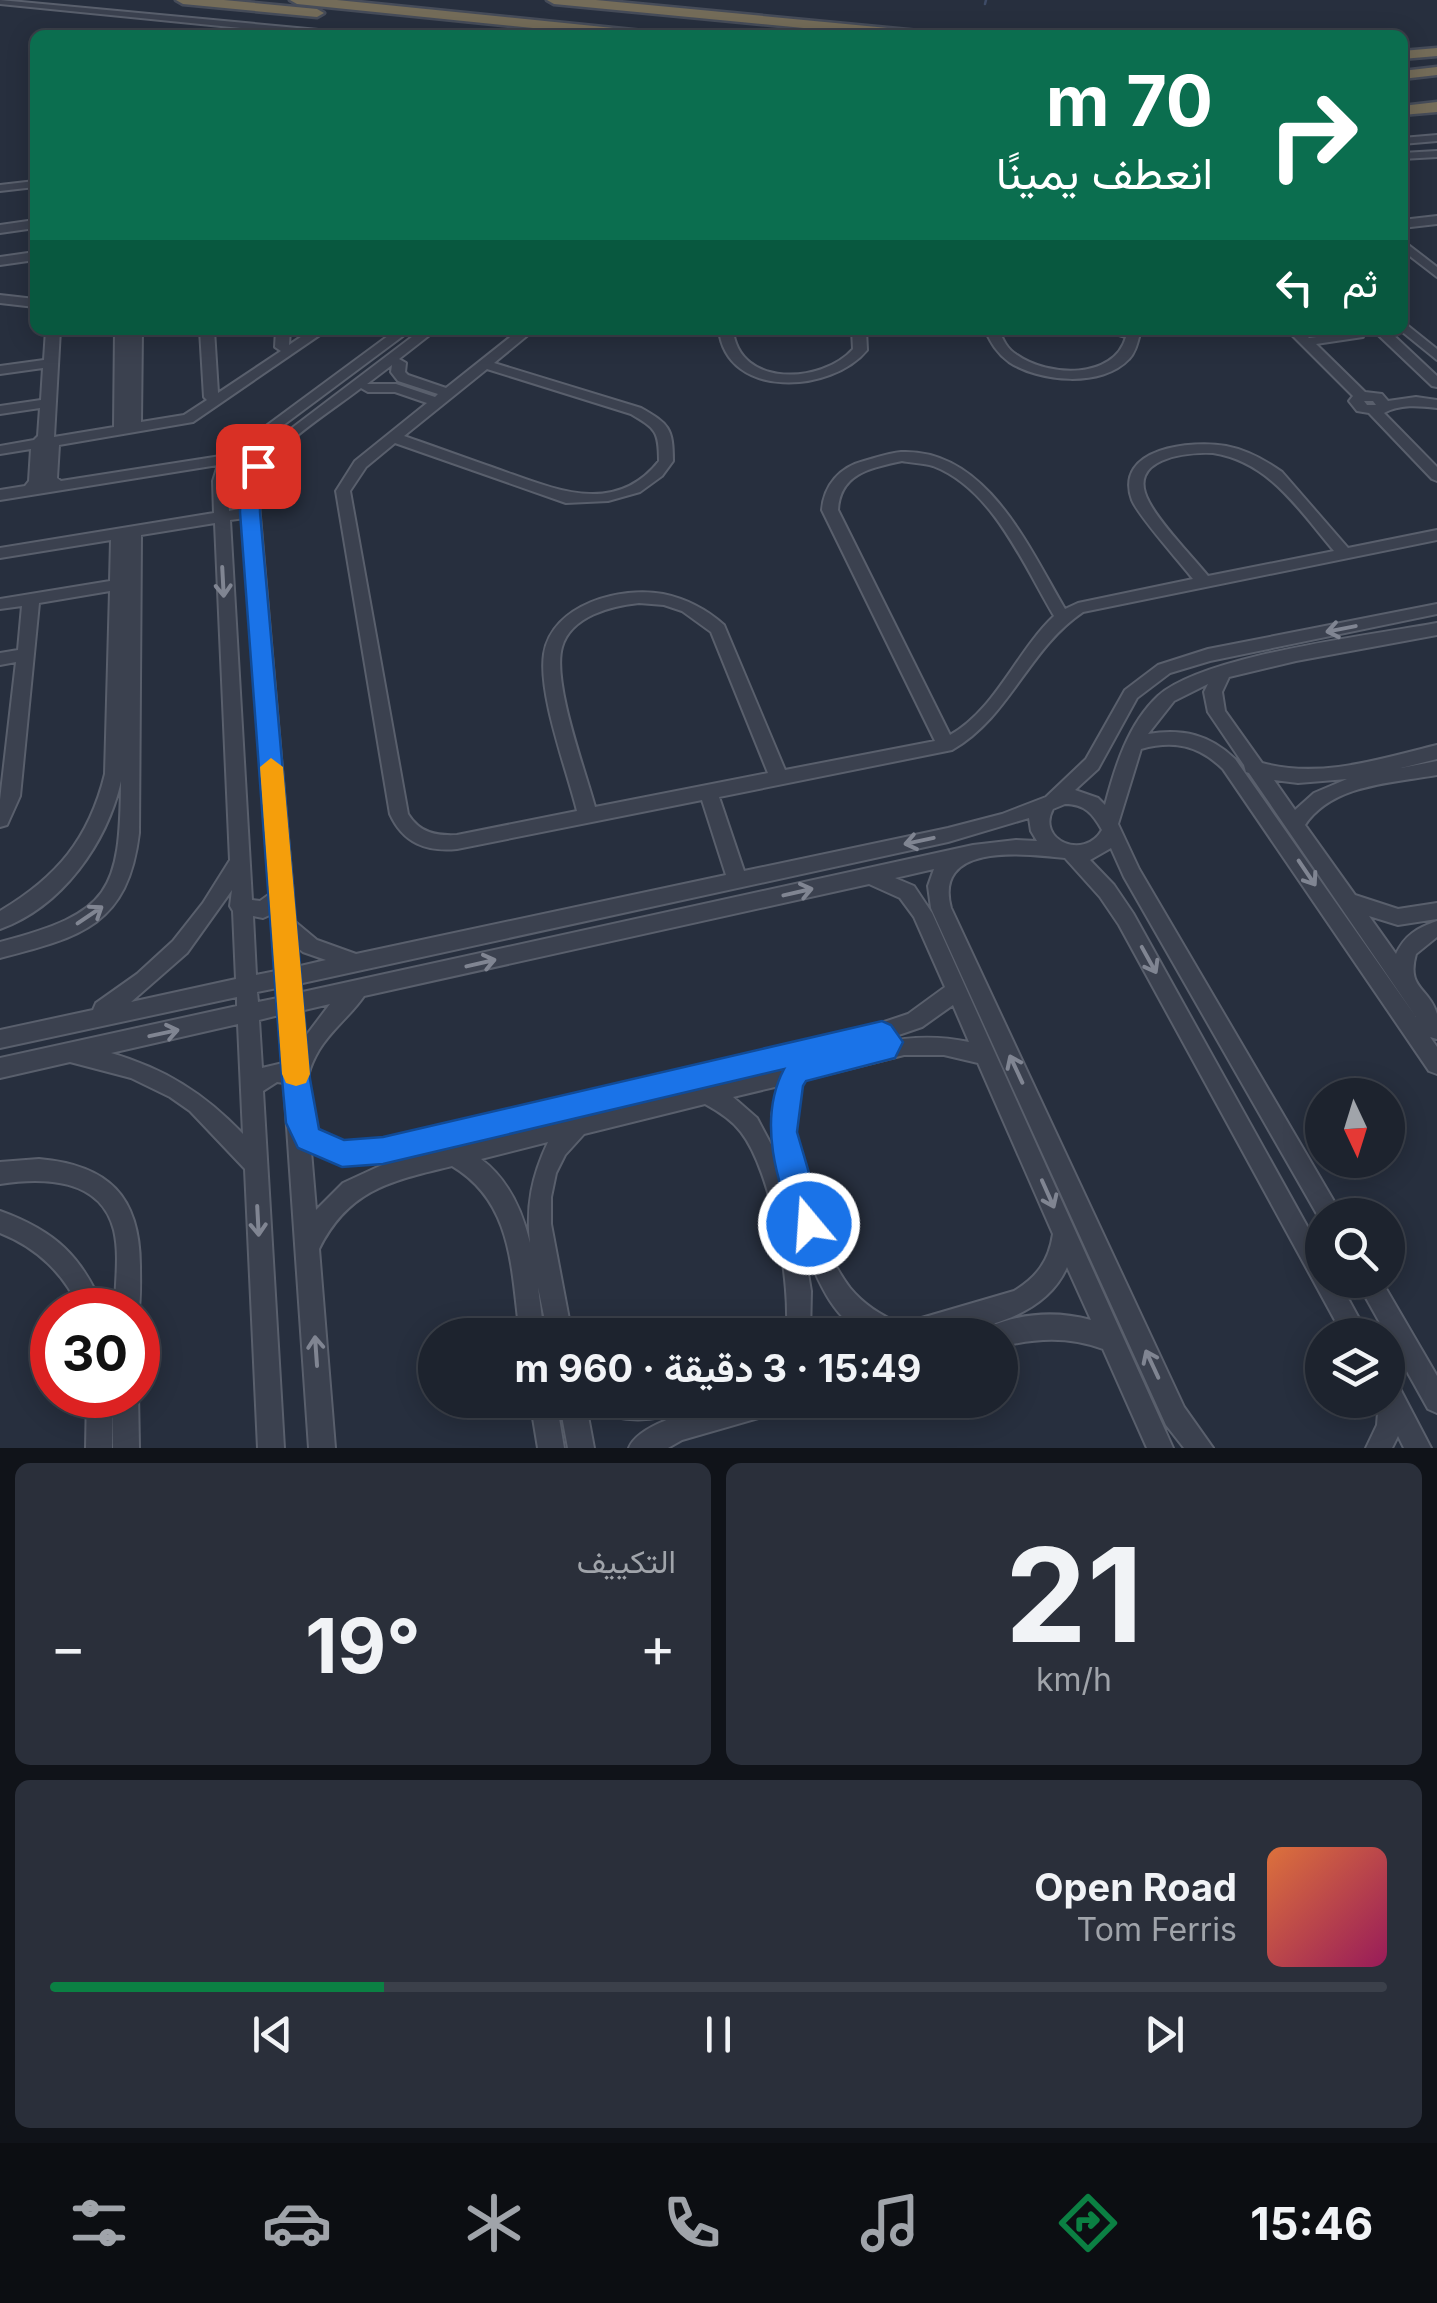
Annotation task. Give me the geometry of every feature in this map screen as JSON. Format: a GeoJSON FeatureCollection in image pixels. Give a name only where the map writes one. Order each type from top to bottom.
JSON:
{"type":"FeatureCollection","features":[{"type":"Feature","properties":{"kind":"highway"},"geometry":{"type":"LineString","coordinates":[[183,0],[470,30]]}},
{"type":"Feature","properties":{"kind":"highway"},"geometry":{"type":"LineString","coordinates":[[297,0],[594,30]]}},
{"type":"Feature","properties":{"kind":"highway"},"geometry":{"type":"LineString","coordinates":[[420,0],[701,30]]}},
{"type":"Feature","properties":{"kind":"highway"},"geometry":{"type":"LineString","coordinates":[[554,0],[864,30]]}},
{"type":"Feature","properties":{"kind":"highway"},"geometry":{"type":"LineString","coordinates":[[382,20],[525,30]]}},
{"type":"Feature","properties":{"kind":"highway"},"geometry":{"type":"LineString","coordinates":[[799,24],[842,30]]}},
{"type":"Feature","properties":{"kind":"highway"},"geometry":{"type":"LineString","coordinates":[[1408,54],[1437,52]]}},
{"type":"Feature","properties":{"kind":"highway"},"geometry":{"type":"LineString","coordinates":[[1408,74],[1437,71]]}},
{"type":"Feature","properties":{"kind":"highway"},"geometry":{"type":"LineString","coordinates":[[1408,88],[1437,86]]}},
{"type":"Feature","properties":{"kind":"highway"},"geometry":{"type":"LineString","coordinates":[[1408,110],[1437,107]]}},
{"type":"Feature","properties":{"kind":"street"},"geometry":{"type":"LineString","coordinates":[[0,4],[224,30]]}},
{"type":"Feature","properties":{"kind":"street"},"geometry":{"type":"LineString","coordinates":[[170,23],[269,30]]}},
{"type":"Feature","properties":{"kind":"street"},"geometry":{"type":"LineString","coordinates":[[1408,140],[1437,138]]}},
{"type":"Feature","properties":{"kind":"street"},"geometry":{"type":"LineString","coordinates":[[1408,155],[1437,153]]}},
{"type":"Feature","properties":{"kind":"street"},"geometry":{"type":"LineString","coordinates":[[0,186],[30,183]]}},
{"type":"Feature","properties":{"kind":"street"},"geometry":{"type":"LineString","coordinates":[[0,220],[30,217]]}},
{"type":"Feature","properties":{"kind":"street"},"geometry":{"type":"LineString","coordinates":[[1408,223],[1437,220]]}},
{"type":"Feature","properties":{"kind":"street"},"geometry":{"type":"LineString","coordinates":[[0,229],[30,225]]}},
{"type":"Feature","properties":{"kind":"street"},"geometry":{"type":"LineString","coordinates":[[1408,248],[1437,273]]}},
{"type":"Feature","properties":{"kind":"street"},"geometry":{"type":"LineString","coordinates":[[1408,259],[1437,282]]}},
{"type":"Feature","properties":{"kind":"street"},"geometry":{"type":"LineString","coordinates":[[0,263],[30,261]]}},
{"type":"Feature","properties":{"kind":"street"},"geometry":{"type":"LineString","coordinates":[[0,299],[30,302]]}},
{"type":"Feature","properties":{"kind":"street"},"geometry":{"type":"LineString","coordinates":[[1408,329],[1437,356]]}},
{"type":"Feature","properties":{"kind":"street"},"geometry":{"type":"LineString","coordinates":[[30,490],[36,481],[45,441],[53,335]]}},
{"type":"Feature","properties":{"kind":"street"},"geometry":{"type":"LineString","coordinates":[[122,335],[127,425]]}},
{"type":"Feature","properties":{"kind":"street"},"geometry":{"type":"LineString","coordinates":[[127,425],[135,335]]}},
{"type":"Feature","properties":{"kind":"street"},"geometry":{"type":"LineString","coordinates":[[207,335],[211,397]]}},
{"type":"Feature","properties":{"kind":"street"},"geometry":{"type":"LineString","coordinates":[[270,360],[282,335]]}},
{"type":"Feature","properties":{"kind":"street"},"geometry":{"type":"LineString","coordinates":[[0,447],[175,420],[208,409],[300,335]]}},
{"type":"Feature","properties":{"kind":"street"},"geometry":{"type":"LineString","coordinates":[[45,441],[175,420],[312,335]]}},
{"type":"Feature","properties":{"kind":"street"},"geometry":{"type":"LineString","coordinates":[[322,1448],[290,974],[262,670],[250,482],[258,466],[349,388],[399,335]]}},
{"type":"Feature","properties":{"kind":"street"},"geometry":{"type":"LineString","coordinates":[[0,495],[231,459],[349,388],[424,335]]}},
{"type":"Feature","properties":{"kind":"street"},"geometry":{"type":"LineString","coordinates":[[349,388],[400,363],[426,335]]}},
{"type":"Feature","properties":{"kind":"street"},"geometry":{"type":"LineString","coordinates":[[521,335],[355,469],[343,496],[401,820],[422,839],[448,843],[946,744],[974,727],[1062,616],[1095,602],[1437,534]]}},
{"type":"Feature","properties":{"kind":"street"},"geometry":{"type":"LineString","coordinates":[[727,335],[728,348],[742,364],[766,374],[795,378],[825,374],[848,364],[860,350],[860,335]]}},
{"type":"Feature","properties":{"kind":"street"},"geometry":{"type":"LineString","coordinates":[[994,335],[998,346],[1016,360],[1042,370],[1071,374],[1099,370],[1120,361],[1127,354],[1132,335]]}},
{"type":"Feature","properties":{"kind":"street"},"geometry":{"type":"LineString","coordinates":[[1299,335],[1374,402],[1437,476]]}},
{"type":"Feature","properties":{"kind":"street"},"geometry":{"type":"LineString","coordinates":[[1306,342],[1352,335]]}},
{"type":"Feature","properties":{"kind":"street"},"geometry":{"type":"LineString","coordinates":[[1385,335],[1437,383]]}},
{"type":"Feature","properties":{"kind":"street"},"geometry":{"type":"LineString","coordinates":[[1395,344],[1397,360],[1412,390],[1437,402]]}},
{"type":"Feature","properties":{"kind":"street"},"geometry":{"type":"LineString","coordinates":[[0,370],[50,362]]}},
{"type":"Feature","properties":{"kind":"street"},"geometry":{"type":"LineString","coordinates":[[400,363],[401,384]]}},
{"type":"Feature","properties":{"kind":"street"},"geometry":{"type":"LineString","coordinates":[[394,437],[566,498],[622,494],[645,484],[666,461],[666,436],[646,416],[484,364]]}},
{"type":"Feature","properties":{"kind":"street"},"geometry":{"type":"LineString","coordinates":[[349,388],[401,384],[443,398]]}},
{"type":"Feature","properties":{"kind":"street"},"geometry":{"type":"LineString","coordinates":[[1374,402],[1412,390]]}},
{"type":"Feature","properties":{"kind":"street"},"geometry":{"type":"LineString","coordinates":[[0,410],[48,403]]}},
{"type":"Feature","properties":{"kind":"street"},"geometry":{"type":"LineString","coordinates":[[45,441],[50,480],[58,486]]}},
{"type":"Feature","properties":{"kind":"street"},"geometry":{"type":"LineString","coordinates":[[1203,581],[1140,501],[1136,489],[1141,468],[1176,450],[1212,448],[1264,466],[1344,553]]}},
{"type":"Feature","properties":{"kind":"street"},"geometry":{"type":"LineString","coordinates":[[231,459],[220,481],[220,518],[271,1448]]}},
{"type":"Feature","properties":{"kind":"street"},"geometry":{"type":"LineString","coordinates":[[946,744],[830,510],[837,484],[853,470],[890,459],[932,461],[958,470],[985,493],[1062,616]]}},
{"type":"Feature","properties":{"kind":"street"},"geometry":{"type":"LineString","coordinates":[[0,553],[250,512]]}},
{"type":"Feature","properties":{"kind":"street"},"geometry":{"type":"LineString","coordinates":[[0,950],[84,920],[101,908],[124,880],[130,833],[126,533]]}},
{"type":"Feature","properties":{"kind":"street"},"geometry":{"type":"LineString","coordinates":[[0,612],[125,587]]}},
{"type":"Feature","properties":{"kind":"street"},"geometry":{"type":"LineString","coordinates":[[0,921],[64,874],[97,832],[107,811],[114,774],[125,587]]}},
{"type":"Feature","properties":{"kind":"street"},"geometry":{"type":"LineString","coordinates":[[588,816],[551,661],[564,629],[585,612],[612,601],[673,601],[710,620],[718,629],[780,778]]}},
{"type":"Feature","properties":{"kind":"street"},"geometry":{"type":"LineString","coordinates":[[0,604],[31,603]]}},
{"type":"Feature","properties":{"kind":"street"},"geometry":{"type":"LineString","coordinates":[[0,820],[11,796],[10,719],[26,654],[31,603]]}},
{"type":"Feature","properties":{"kind":"street"},"geometry":{"type":"LineString","coordinates":[[1305,1243],[1126,919],[1096,878],[1038,828],[1037,818],[1050,801],[1084,774],[1123,704],[1152,676],[1192,658],[1436,616]]}},
{"type":"Feature","properties":{"kind":"street"},"geometry":{"type":"LineString","coordinates":[[0,1068],[966,854],[1016,847],[1094,852],[1109,840],[1126,765],[1166,699],[1191,684],[1222,674],[1436,616]]}},
{"type":"Feature","properties":{"kind":"street"},"geometry":{"type":"LineString","coordinates":[[1278,642],[1290,658]]}},
{"type":"Feature","properties":{"kind":"street"},"geometry":{"type":"LineString","coordinates":[[0,659],[26,654]]}},
{"type":"Feature","properties":{"kind":"street"},"geometry":{"type":"LineString","coordinates":[[228,677],[262,670]]}},
{"type":"Feature","properties":{"kind":"street"},"geometry":{"type":"LineString","coordinates":[[1222,674],[1213,692],[1217,712],[1404,983],[1430,1032],[1437,1064]]}},
{"type":"Feature","properties":{"kind":"street"},"geometry":{"type":"LineString","coordinates":[[1136,744],[1177,736],[1200,741],[1221,755],[1254,768],[1324,785],[1437,768]]}},
{"type":"Feature","properties":{"kind":"street"},"geometry":{"type":"LineString","coordinates":[[1294,825],[1324,785],[1437,752]]}},
{"type":"Feature","properties":{"kind":"street"},"geometry":{"type":"LineString","coordinates":[[1098,754],[1107,763],[1126,765]]}},
{"type":"Feature","properties":{"kind":"street"},"geometry":{"type":"LineString","coordinates":[[1221,755],[1430,1032]]}},
{"type":"Feature","properties":{"kind":"street"},"geometry":{"type":"LineString","coordinates":[[708,792],[737,879]]}},
{"type":"Feature","properties":{"kind":"street"},"geometry":{"type":"LineString","coordinates":[[0,1038],[959,832],[1006,820],[1050,801],[1088,801],[1111,827],[1320,1198]]}},
{"type":"Feature","properties":{"kind":"street"},"geometry":{"type":"LineString","coordinates":[[959,832],[975,840],[966,854],[948,863],[937,884],[937,922],[957,990],[1114,1341],[1162,1430],[1200,1448]]}},
{"type":"Feature","properties":{"kind":"street"},"geometry":{"type":"LineString","coordinates":[[85,1020],[132,990],[182,947],[206,919],[238,860]]}},
{"type":"Feature","properties":{"kind":"street"},"geometry":{"type":"LineString","coordinates":[[868,876],[907,892],[937,922],[1162,1430]]}},
{"type":"Feature","properties":{"kind":"street"},"geometry":{"type":"LineString","coordinates":[[240,906],[263,910],[283,895]]}},
{"type":"Feature","properties":{"kind":"street"},"geometry":{"type":"LineString","coordinates":[[1347,900],[1380,914],[1434,921]]}},
{"type":"Feature","properties":{"kind":"street"},"geometry":{"type":"LineString","coordinates":[[602,908],[609,935]]}},
{"type":"Feature","properties":{"kind":"street"},"geometry":{"type":"LineString","coordinates":[[1126,919],[1142,910],[1156,912]]}},
{"type":"Feature","properties":{"kind":"street"},"geometry":{"type":"LineString","coordinates":[[1404,983],[1402,970],[1408,948],[1434,921]]}},
{"type":"Feature","properties":{"kind":"street"},"geometry":{"type":"LineString","coordinates":[[286,926],[321,951],[356,960]]}},
{"type":"Feature","properties":{"kind":"street"},"geometry":{"type":"LineString","coordinates":[[382,955],[372,970],[375,979],[384,985]]}},
{"type":"Feature","properties":{"kind":"street"},"geometry":{"type":"LineString","coordinates":[[301,1123],[308,1138],[342,1153],[454,1155],[797,1071],[882,1041],[957,990]]}},
{"type":"Feature","properties":{"kind":"street"},"geometry":{"type":"LineString","coordinates":[[296,1079],[318,1031],[358,991]]}},
{"type":"Feature","properties":{"kind":"street"},"geometry":{"type":"LineString","coordinates":[[309,1246],[319,1221],[334,1202],[410,1155],[882,1041],[986,1055]]}},
{"type":"Feature","properties":{"kind":"street"},"geometry":{"type":"LineString","coordinates":[[67,1053],[108,1060],[165,1080],[212,1114],[255,1164]]}},
{"type":"Feature","properties":{"kind":"street"},"geometry":{"type":"LineString","coordinates":[[774,1150],[797,1071]]}},
{"type":"Feature","properties":{"kind":"street"},"geometry":{"type":"LineString","coordinates":[[251,1090],[261,1078],[276,1072],[296,1079]]}},
{"type":"Feature","properties":{"kind":"street"},"geometry":{"type":"LineString","coordinates":[[706,1094],[734,1110],[774,1150],[809,1264],[800,1318]]}},
{"type":"Feature","properties":{"kind":"street"},"geometry":{"type":"LineString","coordinates":[[557,1318],[538,1217],[538,1196],[546,1166],[562,1139],[578,1124]]}},
{"type":"Feature","properties":{"kind":"street"},"geometry":{"type":"LineString","coordinates":[[454,1155],[472,1162],[499,1188],[513,1223],[529,1318]]}},
{"type":"Feature","properties":{"kind":"street"},"geometry":{"type":"LineString","coordinates":[[0,1173],[54,1168],[75,1173],[108,1194],[126,1228],[127,1288]]}},
{"type":"Feature","properties":{"kind":"street"},"geometry":{"type":"LineString","coordinates":[[513,1223],[522,1216],[538,1217]]}},
{"type":"Feature","properties":{"kind":"street"},"geometry":{"type":"LineString","coordinates":[[0,1222],[38,1238],[58,1254],[83,1288]]}},
{"type":"Feature","properties":{"kind":"street"},"geometry":{"type":"LineString","coordinates":[[964,1318],[1020,1302],[1048,1281],[1063,1249],[1065,1232]]}},
{"type":"Feature","properties":{"kind":"street"},"geometry":{"type":"LineString","coordinates":[[809,1264],[866,1318]]}},
{"type":"Feature","properties":{"kind":"street"},"geometry":{"type":"LineString","coordinates":[[1379,1298],[1435,1394]]}},
{"type":"Feature","properties":{"kind":"street"},"geometry":{"type":"LineString","coordinates":[[1020,1302],[1032,1312],[1031,1326]]}},
{"type":"Feature","properties":{"kind":"street"},"geometry":{"type":"LineString","coordinates":[[1018,1330],[1074,1326],[1114,1341]]}},
{"type":"Feature","properties":{"kind":"street"},"geometry":{"type":"LineString","coordinates":[[100,1418],[100,1448]]}},
{"type":"Feature","properties":{"kind":"street"},"geometry":{"type":"LineString","coordinates":[[126,1418],[126,1448]]}},
{"type":"Feature","properties":{"kind":"street"},"geometry":{"type":"LineString","coordinates":[[546,1418],[551,1448]]}},
{"type":"Feature","properties":{"kind":"street"},"geometry":{"type":"LineString","coordinates":[[575,1418],[581,1448]]}},
{"type":"Feature","properties":{"kind":"street"},"geometry":{"type":"LineString","coordinates":[[666,1418],[677,1429]]}},
{"type":"Feature","properties":{"kind":"street"},"geometry":{"type":"LineString","coordinates":[[642,1448],[677,1429],[715,1418]]}},
{"type":"Feature","properties":{"kind":"street"},"geometry":{"type":"LineString","coordinates":[[1379,1448],[1389,1418]]}},
{"type":"Feature","properties":{"kind":"street"},"geometry":{"type":"LineString","coordinates":[[1401,1418],[1418,1448]]}},
{"type":"Feature","properties":{"kind":"waterway"},"geometry":{"type":"LineString","coordinates":[[985,4],[986,0]]}},
{"type":"Feature","properties":{"kind":"slow traffic"},"geometry":{"type":"LineString","coordinates":[[271,767],[296,1074]]}},
{"type":"Feature","properties":{"kind":"route"},"geometry":{"type":"LineString","coordinates":[[258,466],[250,482],[250,512],[296,1079],[301,1123],[308,1138],[342,1153],[383,1151],[882,1033],[889,1042],[885,1050],[797,1071],[790,1085],[782,1132],[809,1224]]}}]}
